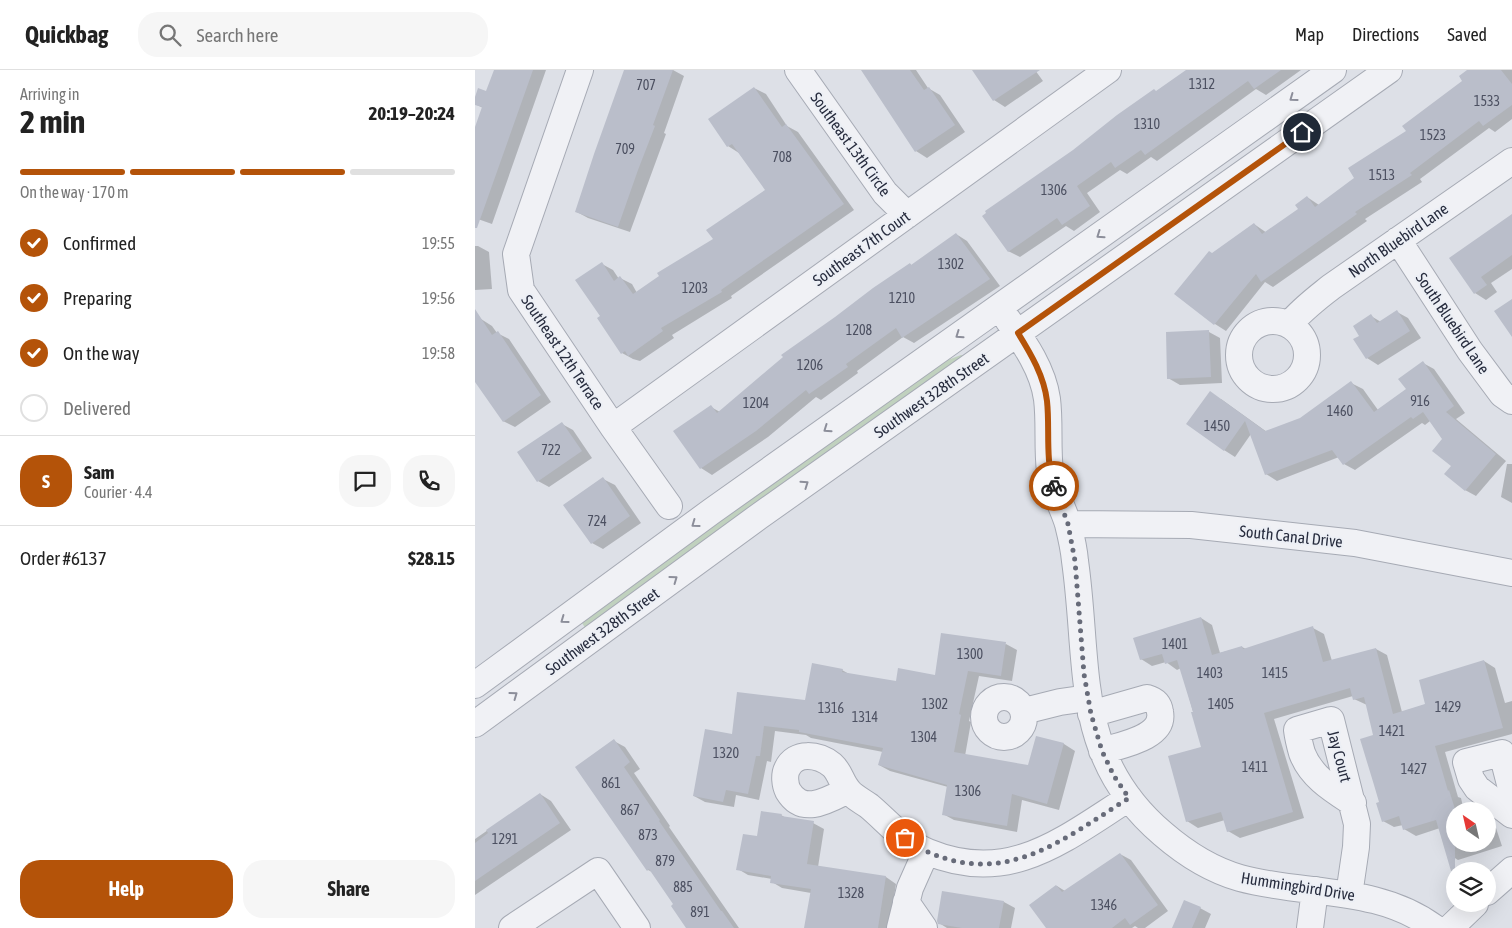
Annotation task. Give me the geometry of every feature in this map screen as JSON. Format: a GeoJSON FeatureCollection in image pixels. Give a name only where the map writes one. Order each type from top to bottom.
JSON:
{"type":"FeatureCollection","features":[{"type":"Feature","properties":{"kind":"street","name":"Southeast 12th Terrace"},"geometry":{"type":"LineString","coordinates":[[580,70],[516,254],[521,290],[613,427],[669,506]]}},
{"type":"Feature","properties":{"kind":"street","name":"Southeast 13th Circle"},"geometry":{"type":"LineString","coordinates":[[798,70],[885,192],[907,215]]}},
{"type":"Feature","properties":{"kind":"street","name":"Southwest 328th Street"},"geometry":{"type":"LineString","coordinates":[[475,685],[712,511],[1333,70]]}},
{"type":"Feature","properties":{"kind":"street","name":"Southwest 328th Street"},"geometry":{"type":"LineString","coordinates":[[475,724],[751,523],[1018,333],[1354,80],[1389,70]]}},
{"type":"Feature","properties":{"kind":"street","name":"Southeast 7th Court"},"geometry":{"type":"LineString","coordinates":[[613,427],[907,215],[1094,74]]}},
{"type":"Feature","properties":{"kind":"street","name":"North Bluebird Lane"},"geometry":{"type":"LineString","coordinates":[[1289,325],[1311,302],[1512,161]]}},
{"type":"Feature","properties":{"kind":"street","name":"South Bluebird Lane"},"geometry":{"type":"LineString","coordinates":[[1398,240],[1470,351],[1502,394],[1512,401]]}},
{"type":"Feature","properties":{"kind":"street","name":"Hummingbird Drive"},"geometry":{"type":"LineString","coordinates":[[999,307],[1018,333],[1033,359],[1045,387],[1050,474],[1068,524],[1075,561],[1084,674],[1089,706],[1102,751],[1114,776],[1129,798],[1144,816],[1178,846],[1216,869],[1239,878],[1349,894],[1391,904],[1408,911],[1435,928]]}},
{"type":"Feature","properties":{"kind":"street","name":"South Canal Drive"},"geometry":{"type":"LineString","coordinates":[[1068,524],[1191,525],[1355,543],[1512,572]]}},
{"type":"Feature","properties":{"kind":"street"},"geometry":{"type":"LineString","coordinates":[[1024,711],[1060,702],[1089,706],[1147,698],[1153,700],[1160,712],[1160,720],[1156,729],[1149,735],[1102,751]]}},
{"type":"Feature","properties":{"kind":"street"},"geometry":{"type":"LineString","coordinates":[[1512,792],[1502,753],[1466,762],[1471,780],[1477,788],[1512,815]]}},
{"type":"Feature","properties":{"kind":"street"},"geometry":{"type":"LineString","coordinates":[[848,790],[905,838],[926,852],[954,861],[974,864],[994,864],[1015,860],[1046,850],[1129,798]]}},
{"type":"Feature","properties":{"kind":"street","name":"Jay Court"},"geometry":{"type":"LineString","coordinates":[[1349,894],[1357,847],[1357,824],[1353,803]]}},
{"type":"Feature","properties":{"kind":"street"},"geometry":{"type":"LineString","coordinates":[[900,928],[917,869],[926,852]]}},
{"type":"Feature","properties":{"kind":"street"},"geometry":{"type":"LineString","coordinates":[[1496,884],[1512,870]]}},
{"type":"Feature","properties":{"kind":"street"},"geometry":{"type":"LineString","coordinates":[[512,928],[598,871],[637,928]]}},
{"type":"Feature","properties":{"kind":"street"},"geometry":{"type":"LineString","coordinates":[[1310,928],[1315,890]]}},
{"type":"Feature","properties":{"kind":"street"},"geometry":{"type":"LineString","coordinates":[[906,902],[924,928]]}},
{"type":"Feature","properties":{"kind":"street"},"geometry":{"type":"LineString","coordinates":[[1450,928],[1467,912]]}},
{"type":"Feature","properties":{"kind":"green space"},"geometry":{"type":"Polygon","coordinates":[[[961,355],[964,356],[586,629],[582,623],[595,609],[945,361],[961,355]]]}},
{"type":"Feature","properties":{"kind":"building"},"geometry":{"type":"Polygon","coordinates":[[[494,70],[533,70],[477,228],[475,228],[475,127],[482,107],[475,105],[475,97],[478,88],[486,91],[494,70]]]}},
{"type":"Feature","properties":{"kind":"building"},"geometry":{"type":"Polygon","coordinates":[[[624,70],[673,70],[653,125],[655,126],[618,227],[575,212],[624,70]]]}},
{"type":"Feature","properties":{"kind":"building"},"geometry":{"type":"Polygon","coordinates":[[[861,70],[910,70],[924,90],[929,87],[955,125],[915,152],[861,70]]]}},
{"type":"Feature","properties":{"kind":"building"},"geometry":{"type":"Polygon","coordinates":[[[972,70],[1040,70],[993,101],[972,70]]]}},
{"type":"Feature","properties":{"kind":"building"},"geometry":{"type":"Polygon","coordinates":[[[1186,70],[1281,70],[1254,89],[1248,81],[1145,155],[1141,150],[1115,168],[1111,162],[1077,186],[1090,206],[1062,225],[1057,218],[1008,252],[982,216],[986,213],[985,211],[1073,150],[1154,89],[1156,91],[1186,70]]]}},
{"type":"Feature","properties":{"kind":"building"},"geometry":{"type":"Polygon","coordinates":[[[1467,70],[1501,70],[1512,84],[1512,105],[1483,126],[1479,121],[1410,173],[1412,175],[1355,212],[1357,214],[1261,282],[1256,274],[1214,325],[1174,294],[1209,251],[1212,253],[1254,223],[1262,234],[1298,209],[1295,205],[1307,196],[1315,207],[1354,178],[1348,168],[1406,131],[1402,126],[1462,81],[1459,76],[1467,70]]]}},
{"type":"Feature","properties":{"kind":"building"},"geometry":{"type":"Polygon","coordinates":[[[754,87],[782,127],[786,124],[844,204],[721,290],[722,292],[661,328],[663,331],[628,356],[625,351],[621,354],[597,318],[600,316],[575,280],[602,262],[614,281],[620,276],[633,294],[659,276],[657,273],[713,239],[706,230],[765,190],[732,144],[727,147],[708,119],[754,87]]]}},
{"type":"Feature","properties":{"kind":"building"},"geometry":{"type":"Polygon","coordinates":[[[1512,214],[1512,255],[1481,277],[1487,285],[1474,294],[1449,258],[1512,214]]]}},
{"type":"Feature","properties":{"kind":"building"},"geometry":{"type":"Polygon","coordinates":[[[956,233],[990,279],[902,338],[896,328],[846,364],[848,367],[809,394],[806,390],[756,431],[700,469],[673,431],[711,405],[717,413],[783,357],[781,355],[873,288],[910,263],[911,265],[956,233]]]}},
{"type":"Feature","properties":{"kind":"building"},"geometry":{"type":"Polygon","coordinates":[[[1512,299],[1512,337],[1494,311],[1512,299]]]}},
{"type":"Feature","properties":{"kind":"building"},"geometry":{"type":"Polygon","coordinates":[[[475,309],[492,335],[498,331],[541,395],[503,422],[475,382],[475,309]]]}},
{"type":"Feature","properties":{"kind":"building"},"geometry":{"type":"Polygon","coordinates":[[[1397,310],[1410,331],[1366,359],[1353,339],[1359,336],[1353,326],[1371,314],[1377,323],[1397,310]]]}},
{"type":"Feature","properties":{"kind":"building"},"geometry":{"type":"Polygon","coordinates":[[[1209,330],[1211,377],[1167,379],[1166,332],[1209,330]]]}},
{"type":"Feature","properties":{"kind":"building"},"geometry":{"type":"Polygon","coordinates":[[[1423,361],[1454,406],[1446,412],[1496,454],[1465,491],[1444,474],[1451,466],[1432,451],[1442,439],[1423,412],[1413,419],[1411,417],[1343,465],[1332,450],[1265,475],[1245,421],[1224,451],[1186,424],[1210,391],[1265,431],[1300,418],[1351,381],[1374,412],[1406,389],[1398,379],[1423,361]]]}},
{"type":"Feature","properties":{"kind":"building"},"geometry":{"type":"Polygon","coordinates":[[[562,422],[582,451],[537,482],[517,452],[562,422]]]}},
{"type":"Feature","properties":{"kind":"building"},"geometry":{"type":"Polygon","coordinates":[[[603,477],[630,516],[591,544],[563,505],[603,477]]]}},
{"type":"Feature","properties":{"kind":"building"},"geometry":{"type":"Polygon","coordinates":[[[1201,617],[1212,655],[1242,646],[1243,649],[1313,626],[1323,662],[1376,648],[1393,714],[1425,704],[1419,680],[1484,660],[1503,728],[1435,746],[1453,802],[1446,802],[1446,852],[1455,852],[1455,862],[1448,862],[1436,820],[1403,830],[1399,816],[1382,822],[1376,803],[1379,802],[1360,739],[1373,735],[1364,697],[1353,700],[1350,688],[1264,713],[1293,812],[1227,832],[1221,812],[1186,822],[1168,756],[1201,747],[1191,712],[1193,712],[1177,660],[1165,664],[1162,654],[1140,660],[1133,638],[1201,617]]]}},
{"type":"Feature","properties":{"kind":"building"},"geometry":{"type":"Polygon","coordinates":[[[941,633],[1006,642],[1001,676],[968,671],[959,714],[961,715],[954,752],[1028,765],[1036,736],[1064,743],[1047,804],[1012,794],[1007,826],[942,815],[947,785],[878,765],[883,748],[799,732],[799,730],[764,726],[760,756],[756,756],[748,794],[726,790],[723,802],[693,796],[705,729],[732,734],[737,692],[805,700],[812,663],[843,669],[842,672],[896,681],[898,668],[935,675],[941,633]]]}},
{"type":"Feature","properties":{"kind":"building"},"geometry":{"type":"Polygon","coordinates":[[[614,739],[630,762],[624,767],[659,821],[734,928],[686,928],[671,906],[673,904],[649,869],[647,871],[575,767],[614,739]]]}},
{"type":"Feature","properties":{"kind":"building"},"geometry":{"type":"Polygon","coordinates":[[[540,793],[560,823],[475,881],[475,843],[488,833],[486,830],[540,793]]]}},
{"type":"Feature","properties":{"kind":"building"},"geometry":{"type":"Polygon","coordinates":[[[761,811],[814,821],[807,864],[886,876],[878,928],[804,928],[811,889],[770,883],[771,876],[736,870],[743,834],[757,836],[761,811]]]}},
{"type":"Feature","properties":{"kind":"building"},"geometry":{"type":"Polygon","coordinates":[[[1120,853],[1158,905],[1130,925],[1125,918],[1112,928],[1046,928],[1029,905],[1056,885],[1062,892],[1120,853]]]}},
{"type":"Feature","properties":{"kind":"building"},"geometry":{"type":"Polygon","coordinates":[[[942,891],[1004,901],[999,928],[962,928],[938,924],[942,891]]]}},
{"type":"Feature","properties":{"kind":"building"},"geometry":{"type":"Polygon","coordinates":[[[1184,900],[1201,907],[1192,928],[1172,928],[1184,900]]]}},
{"type":"Feature","properties":{"kind":"way so far"},"geometry":{"type":"LineString","coordinates":[[905,838],[926,852],[954,861],[994,864],[1032,856],[1046,850],[1129,798],[1114,776],[1102,751],[1091,714],[1084,674],[1075,561],[1068,524],[1054,486]]}},
{"type":"Feature","properties":{"kind":"route"},"geometry":{"type":"LineString","coordinates":[[1054,486],[1050,474],[1045,387],[1033,359],[1018,333],[1302,132]]}}]}
